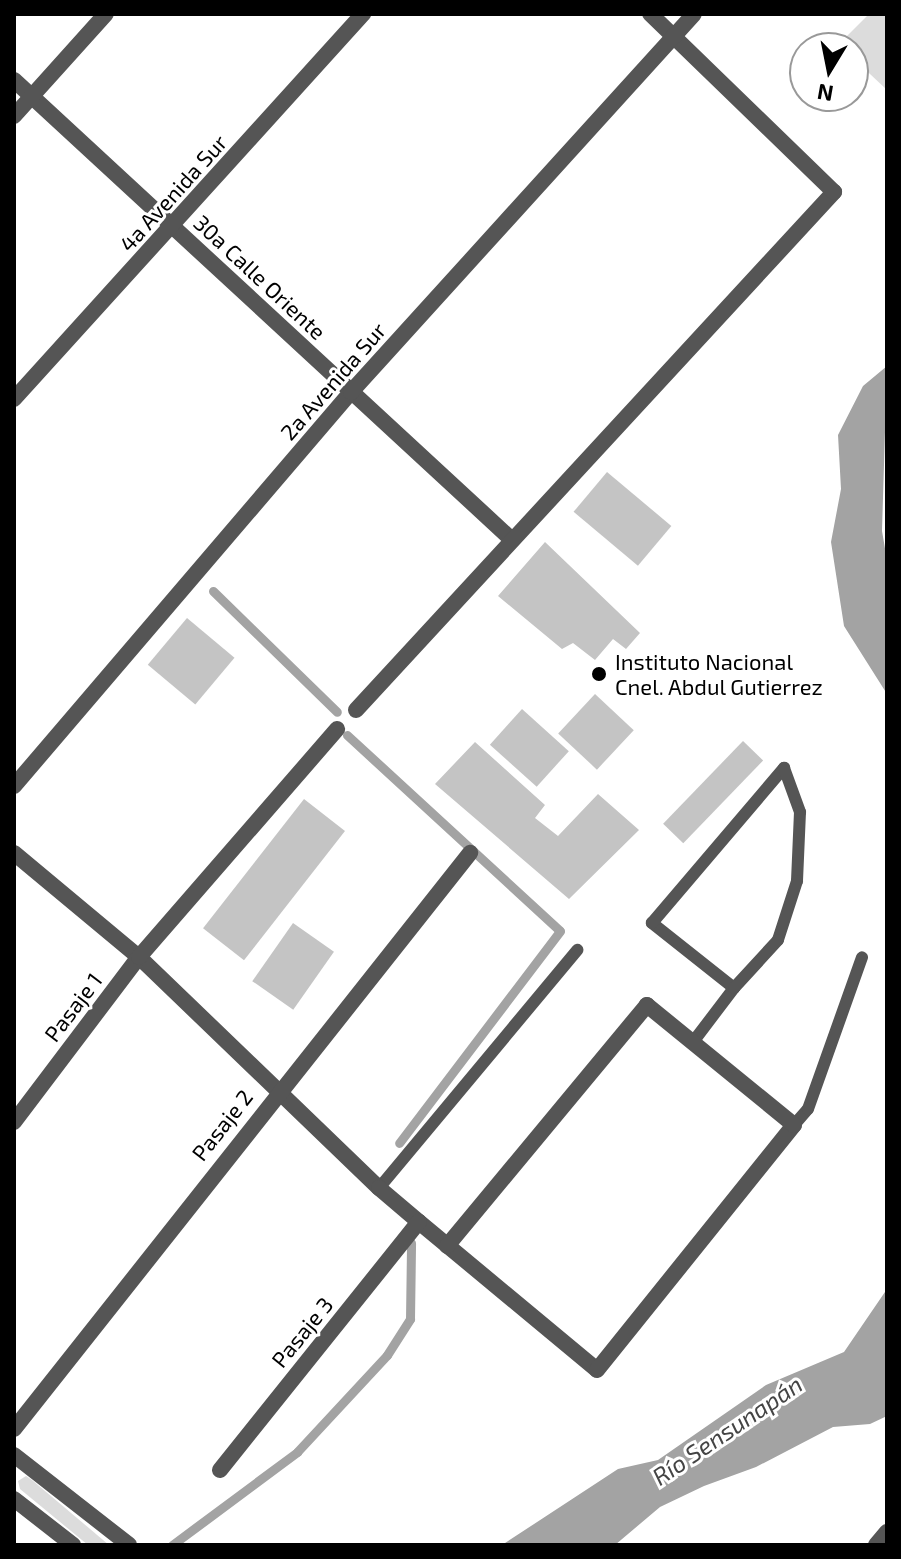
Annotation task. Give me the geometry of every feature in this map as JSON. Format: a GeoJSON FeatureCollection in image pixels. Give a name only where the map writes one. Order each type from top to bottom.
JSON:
{"type":"FeatureCollection","features":[{"type":"Feature","properties":{"kind":"street"},"geometry":{"type":"LineString","coordinates":[[14,116],[106,14]]}},
{"type":"Feature","properties":{"kind":"street","name":"4a Avenida Sur"},"geometry":{"type":"LineString","coordinates":[[14,399],[363,14]]}},
{"type":"Feature","properties":{"kind":"street"},"geometry":{"type":"LineString","coordinates":[[356,710],[834,192],[650,14]]}},
{"type":"Feature","properties":{"kind":"street","name":"2a Avenida Sur"},"geometry":{"type":"LineString","coordinates":[[14,786],[351,392],[694,14]]}},
{"type":"Feature","properties":{"kind":"street","name":"30a Calle Oriente"},"geometry":{"type":"LineString","coordinates":[[14,80],[511,539]]}},
{"type":"Feature","properties":{"kind":"street","name":"Pasaje 1"},"geometry":{"type":"LineString","coordinates":[[14,1122],[139,957],[337,729]]}},
{"type":"Feature","properties":{"kind":"street"},"geometry":{"type":"LineString","coordinates":[[14,853],[139,957],[379,1188],[447,1246],[597,1370],[794,1125],[647,1005],[447,1246]]}},
{"type":"Feature","properties":{"kind":"street","name":"Pasaje 2"},"geometry":{"type":"LineString","coordinates":[[14,1429],[278,1090],[470,853]]}},
{"type":"Feature","properties":{"kind":"street","name":"Pasaje 3"},"geometry":{"type":"LineString","coordinates":[[220,1470],[419,1222]]}},
{"type":"Feature","properties":{"kind":"street"},"geometry":{"type":"LineString","coordinates":[[14,1455],[129,1545]]}},
{"type":"Feature","properties":{"kind":"street"},"geometry":{"type":"LineString","coordinates":[[14,1499],[73,1545]]}},
{"type":"Feature","properties":{"kind":"street"},"geometry":{"type":"LineString","coordinates":[[876,1545],[887,1532]]}},
{"type":"Feature","properties":{"kind":"lane"},"geometry":{"type":"LineString","coordinates":[[693,1042],[734,988],[778,940],[797,881],[800,812],[784,768],[652,923],[734,988]]}},
{"type":"Feature","properties":{"kind":"lane"},"geometry":{"type":"LineString","coordinates":[[379,1188],[577,950]]}},
{"type":"Feature","properties":{"kind":"lane"},"geometry":{"type":"LineString","coordinates":[[794,1125],[808,1109],[862,957]]}},
{"type":"Feature","properties":{"kind":"shaded area"},"geometry":{"type":"Polygon","coordinates":[[[869,14],[887,14],[887,90],[869,73],[869,32],[851,32],[869,14]]]}},
{"type":"Feature","properties":{"kind":"shaded area"},"geometry":{"type":"Polygon","coordinates":[[[26,1476],[109,1545],[88,1545],[20,1489],[18,1481],[26,1476]]]}},
{"type":"Feature","properties":{"kind":"water"},"geometry":{"type":"Polygon","coordinates":[[[887,366],[882,531],[887,560],[887,694],[844,626],[831,542],[841,489],[838,435],[863,386],[887,366]]]}},
{"type":"Feature","properties":{"kind":"water","name":"Río Sensunapán"},"geometry":{"type":"Polygon","coordinates":[[[887,1289],[887,1416],[870,1424],[833,1427],[756,1467],[704,1486],[660,1507],[615,1545],[502,1545],[618,1469],[658,1460],[766,1385],[844,1352],[887,1289]]]}},
{"type":"Feature","properties":{"kind":"building"},"geometry":{"type":"Polygon","coordinates":[[[607,472],[671,526],[638,566],[574,512],[607,472]]]}},
{"type":"Feature","properties":{"kind":"building"},"geometry":{"type":"Polygon","coordinates":[[[545,542],[640,633],[626,649],[613,639],[595,660],[573,643],[562,649],[498,596],[545,542]]]}},
{"type":"Feature","properties":{"kind":"building"},"geometry":{"type":"Polygon","coordinates":[[[187,618],[234,658],[195,705],[148,665],[187,618]]]}},
{"type":"Feature","properties":{"kind":"building"},"geometry":{"type":"Polygon","coordinates":[[[595,694],[634,730],[597,770],[558,733],[595,694]]]}},
{"type":"Feature","properties":{"kind":"building"},"geometry":{"type":"Polygon","coordinates":[[[522,709],[569,751],[537,787],[490,745],[522,709]]]}},
{"type":"Feature","properties":{"kind":"building"},"geometry":{"type":"Polygon","coordinates":[[[743,741],[763,760],[683,843],[663,824],[743,741]]]}},
{"type":"Feature","properties":{"kind":"building"},"geometry":{"type":"Polygon","coordinates":[[[475,742],[545,805],[535,818],[558,836],[598,794],[639,830],[569,899],[435,784],[475,742]]]}},
{"type":"Feature","properties":{"kind":"building"},"geometry":{"type":"Polygon","coordinates":[[[304,799],[345,831],[244,960],[203,928],[304,799]]]}},
{"type":"Feature","properties":{"kind":"building"},"geometry":{"type":"Polygon","coordinates":[[[293,923],[334,952],[293,1010],[252,981],[293,923]]]}},
{"type":"Feature","properties":{"kind":"waterway"},"geometry":{"type":"LineString","coordinates":[[213,591],[337,712]]}},
{"type":"Feature","properties":{"kind":"waterway"},"geometry":{"type":"LineString","coordinates":[[347,735],[560,931],[399,1143]]}},
{"type":"Feature","properties":{"kind":"waterway"},"geometry":{"type":"LineString","coordinates":[[172,1545],[297,1452],[387,1355],[410,1319],[411,1243]]}},
{"type":"Feature","properties":{"kind":"place","name":"Instituto Nacional Cnel. Abdul Gutierrez"},"geometry":{"type":"Point","coordinates":[599,674]}}]}
